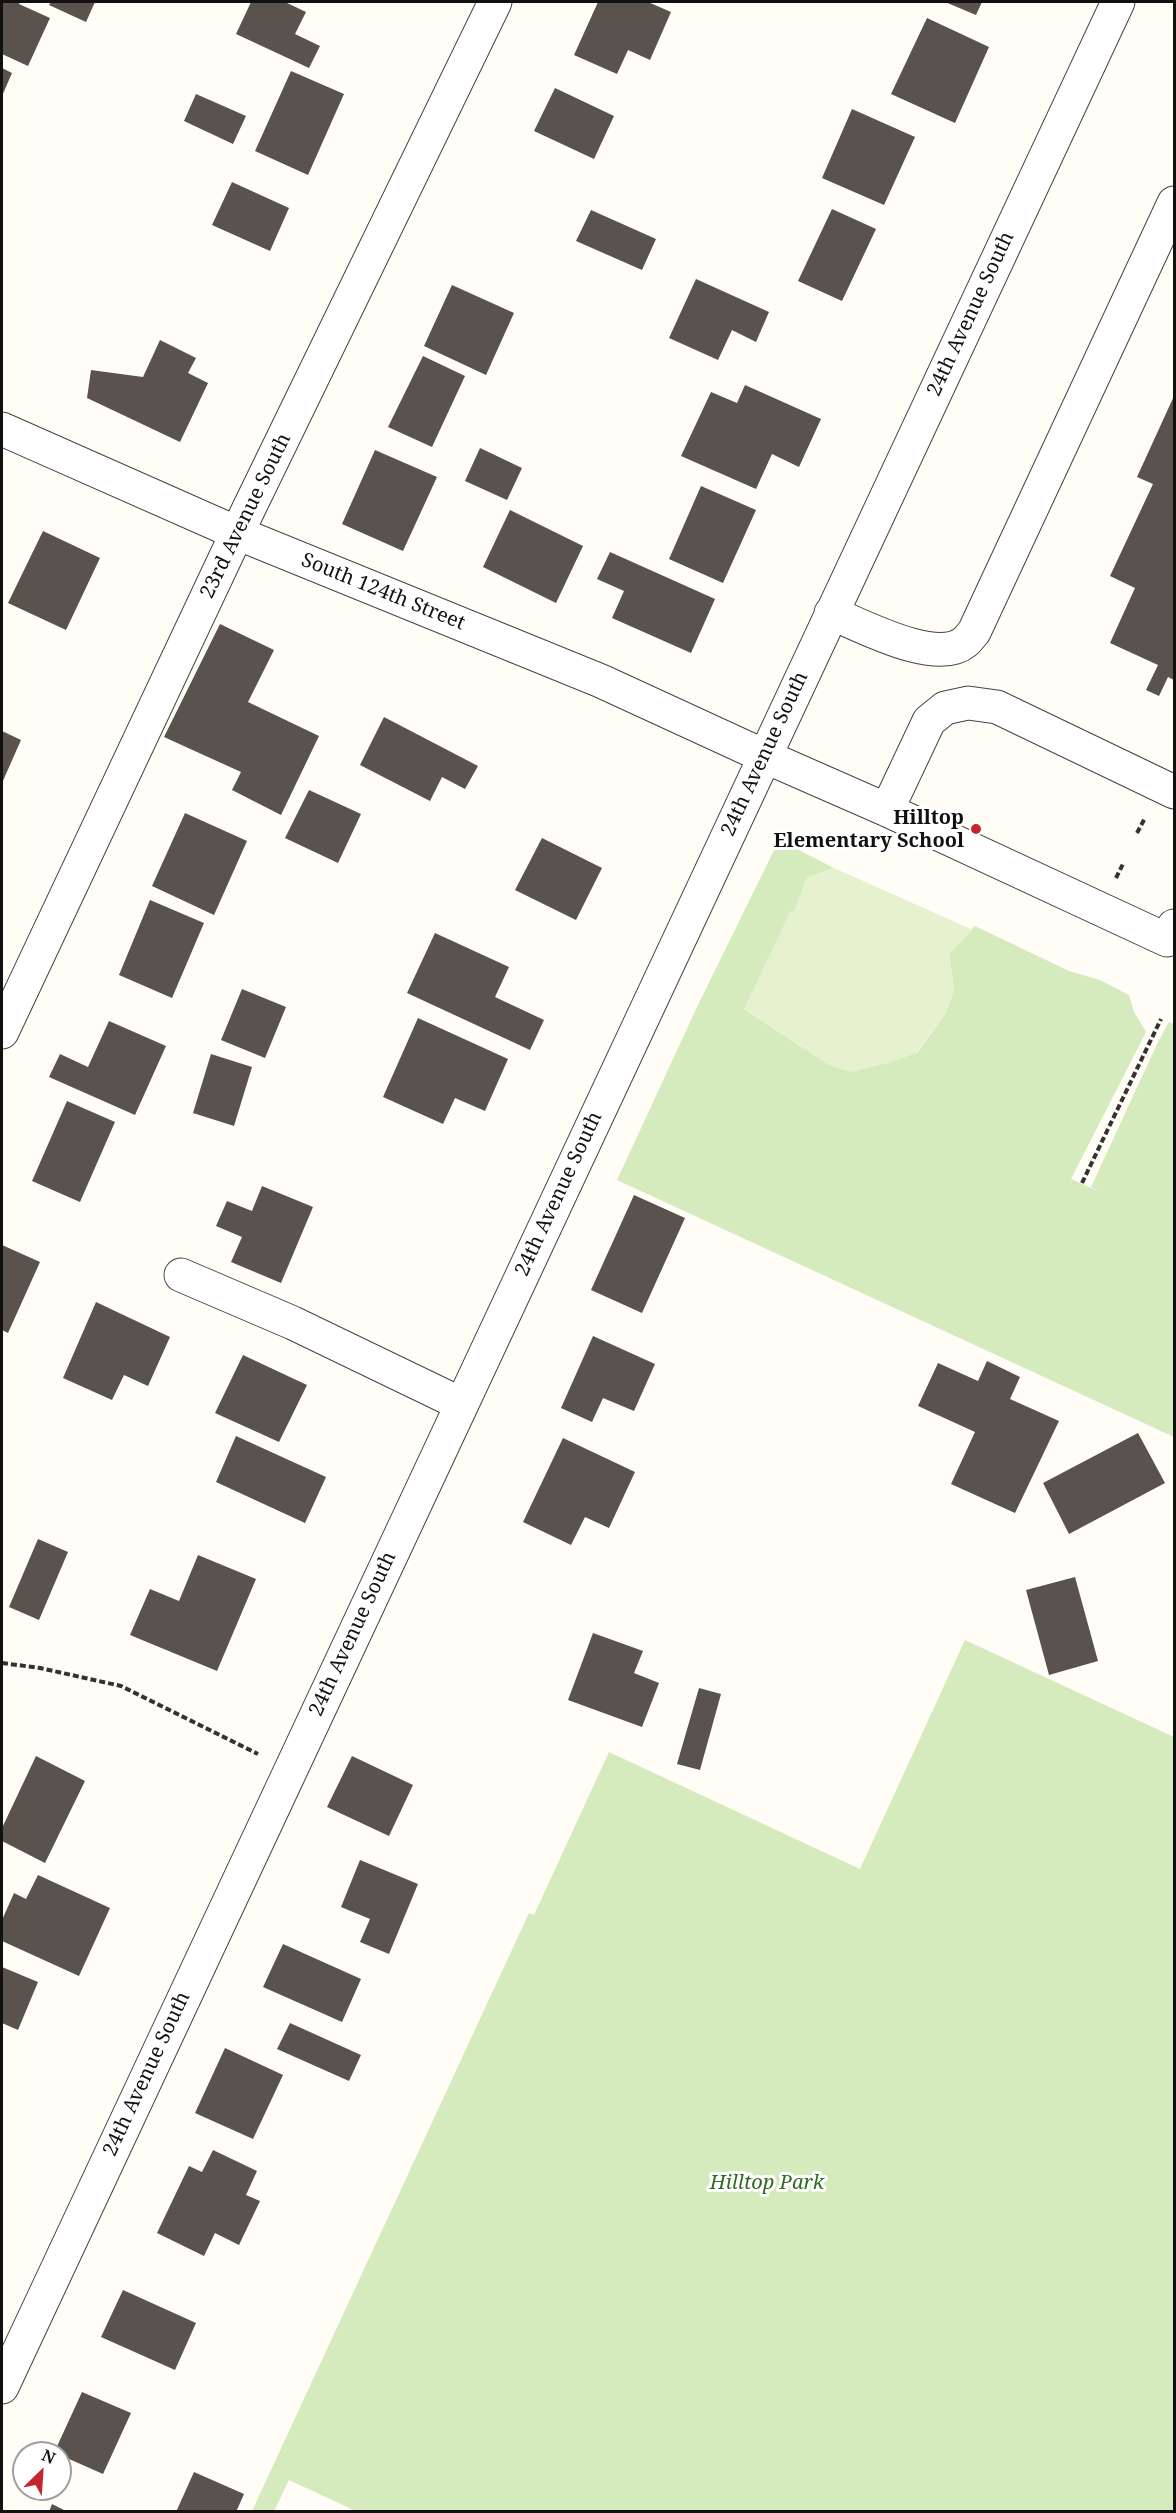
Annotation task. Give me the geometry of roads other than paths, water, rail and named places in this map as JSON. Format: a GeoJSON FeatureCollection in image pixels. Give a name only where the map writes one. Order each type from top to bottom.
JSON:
{"type":"FeatureCollection","features":[{"type":"Feature","properties":{"kind":"street","name":"23rd Avenue South"},"geometry":{"type":"LineString","coordinates":[[2,1032],[237,533],[495,2]]}},
{"type":"Feature","properties":{"kind":"street","name":"24th Avenue South"},"geometry":{"type":"LineString","coordinates":[[2,2386],[1118,2]]}},
{"type":"Feature","properties":{"kind":"street"},"geometry":{"type":"LineString","coordinates":[[831,613],[912,646],[946,649],[964,644],[974,632],[1174,203]]}},
{"type":"Feature","properties":{"kind":"street","name":"South 124th Street"},"geometry":{"type":"LineString","coordinates":[[2,429],[237,533],[601,681],[1167,940],[1174,926]]}},
{"type":"Feature","properties":{"kind":"street"},"geometry":{"type":"LineString","coordinates":[[887,810],[929,721],[945,708],[968,703],[997,707],[1174,792]]}},
{"type":"Feature","properties":{"kind":"street"},"geometry":{"type":"LineString","coordinates":[[181,1275],[293,1323],[460,1404]]}},
{"type":"Feature","properties":{"kind":"place","name":"Hilltop Elementary School"},"geometry":{"type":"Point","coordinates":[976,829]}},
{"type":"Feature","properties":{"kind":"park label","name":"Hilltop Park"},"geometry":{"type":"Point","coordinates":[767,2183]}}]}
